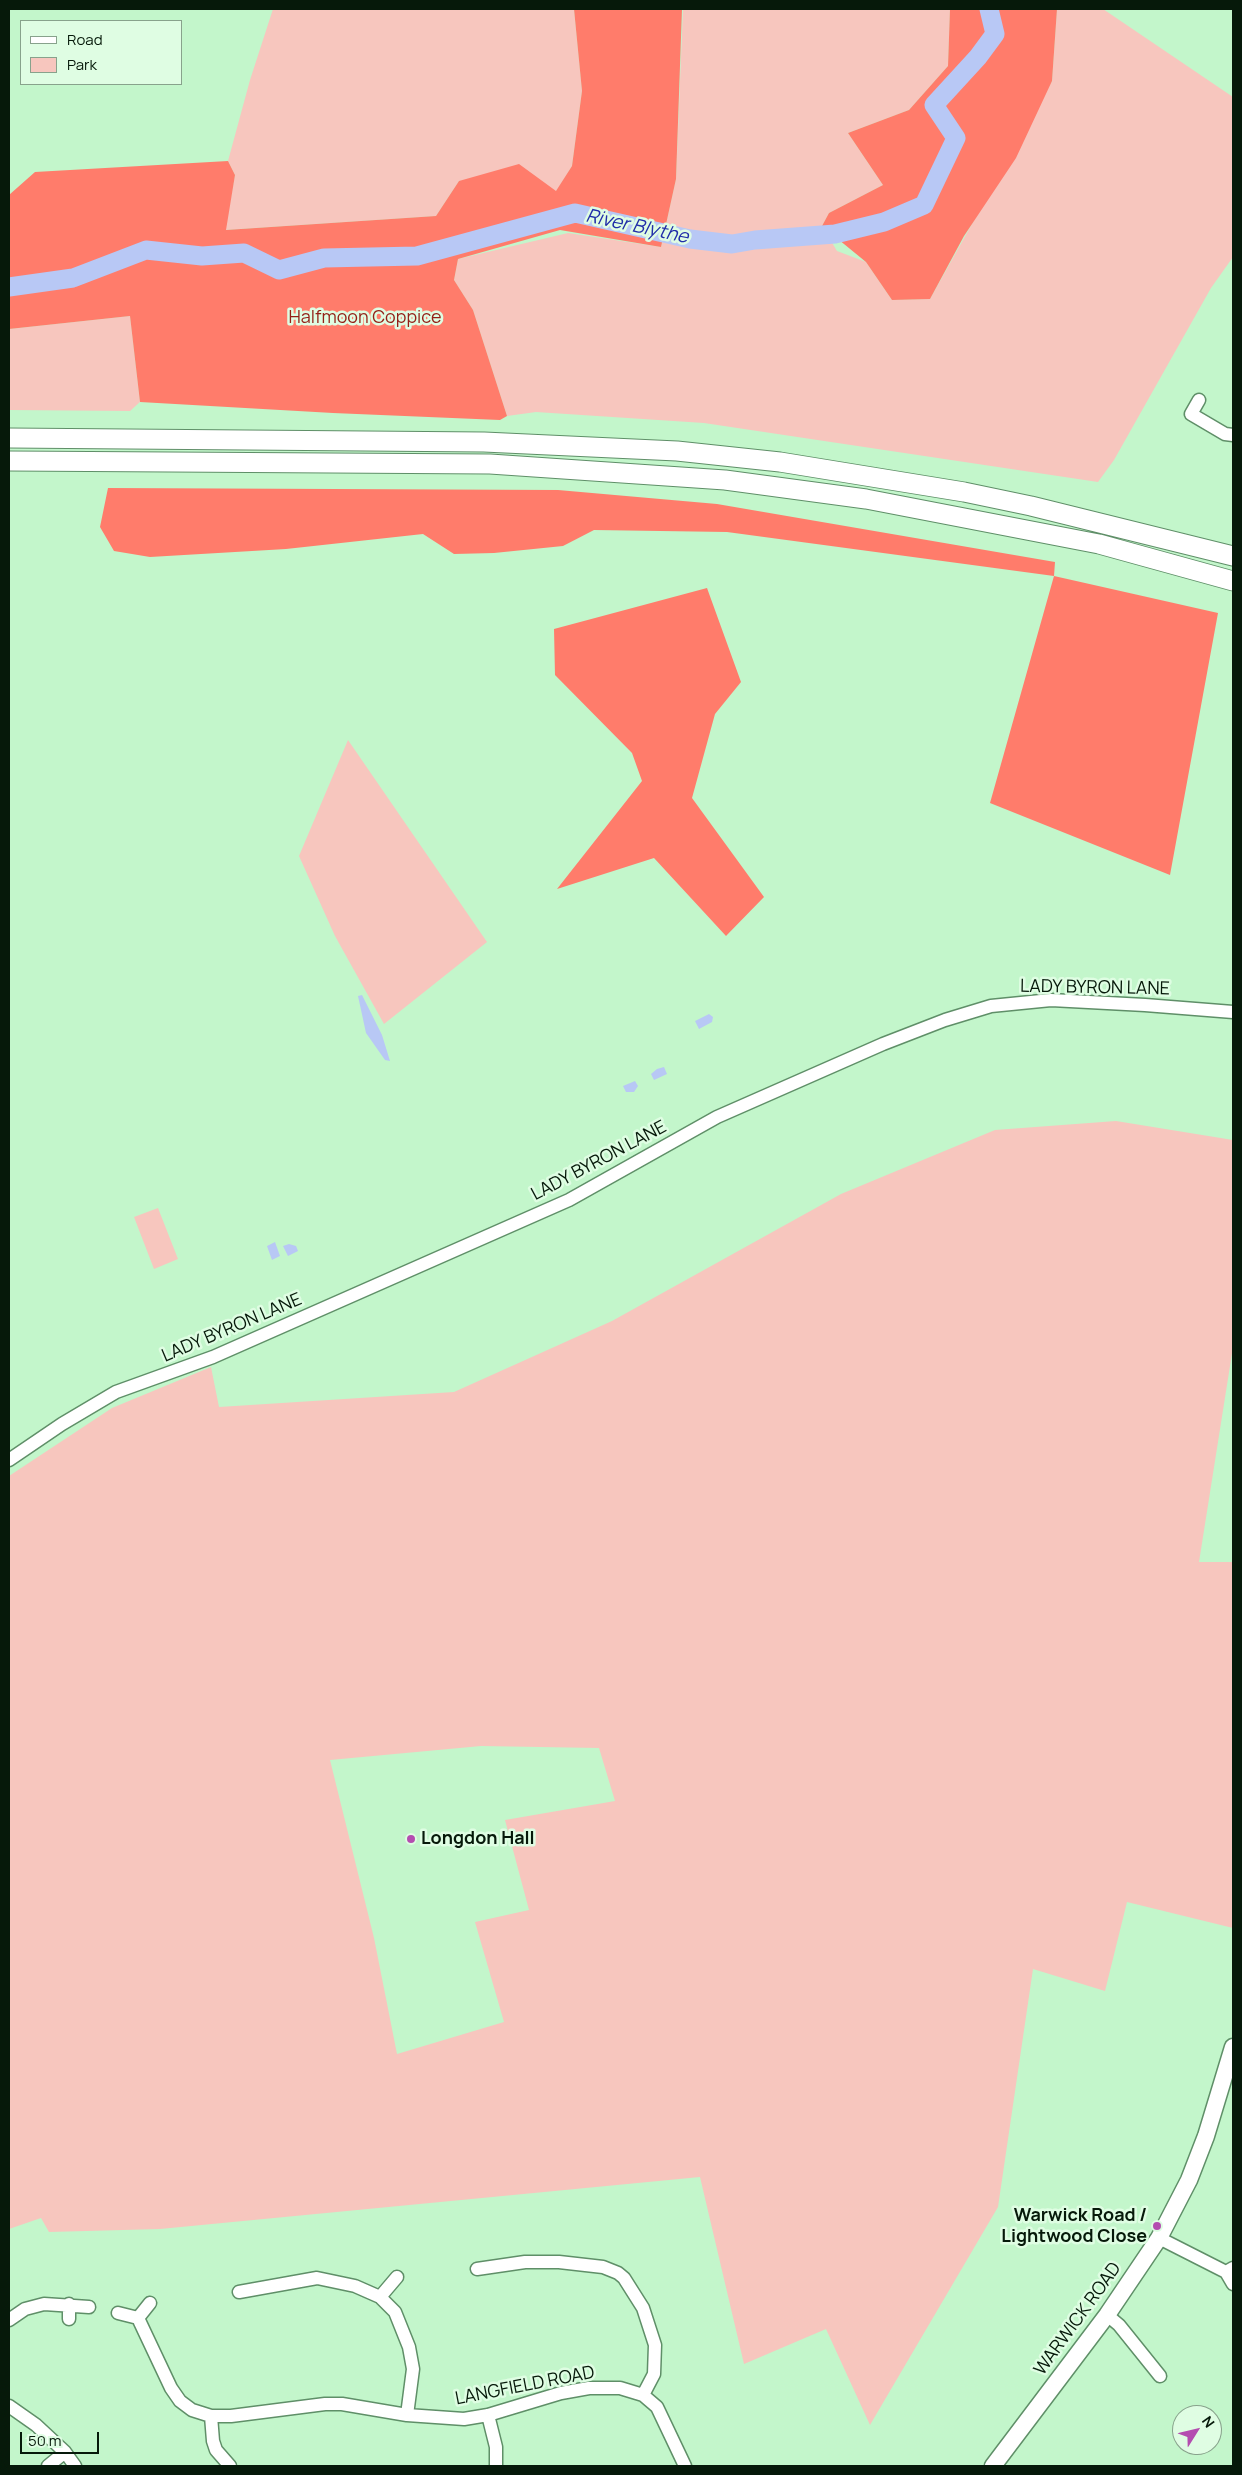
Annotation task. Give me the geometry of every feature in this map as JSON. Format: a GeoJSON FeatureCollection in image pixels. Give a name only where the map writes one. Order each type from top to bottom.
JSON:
{"type":"FeatureCollection","features":[{"type":"Feature","properties":{"kind":"highway"},"geometry":{"type":"LineString","coordinates":[[9,438],[484,442],[678,451],[780,462],[964,492],[1030,506],[1233,556]]}},
{"type":"Feature","properties":{"kind":"highway"},"geometry":{"type":"LineString","coordinates":[[9,461],[490,464],[725,480],[866,499],[1144,555],[1233,581]]}},
{"type":"Feature","properties":{"kind":"highway"},"geometry":{"type":"LineString","coordinates":[[1144,555],[1233,588]]}},
{"type":"Feature","properties":{"kind":"main road","name":"WARWICK ROAD"},"geometry":{"type":"LineString","coordinates":[[994,2466],[1107,2315],[1159,2238],[1189,2180],[1206,2136],[1233,2047]]}},
{"type":"Feature","properties":{"kind":"street"},"geometry":{"type":"LineString","coordinates":[[1199,400],[1192,414],[1225,434],[1233,435]]}},
{"type":"Feature","properties":{"kind":"street","name":"LADY BYRON LANE"},"geometry":{"type":"LineString","coordinates":[[9,1460],[62,1424],[116,1392],[213,1357],[560,1204],[717,1117],[883,1044],[945,1020],[991,1006],[1051,1000],[1136,1004],[1233,1012]]}},
{"type":"Feature","properties":{"kind":"street"},"geometry":{"type":"LineString","coordinates":[[1159,2238],[1230,2270],[1233,2284]]}},
{"type":"Feature","properties":{"kind":"street"},"geometry":{"type":"LineString","coordinates":[[478,2269],[525,2262],[559,2262],[603,2267],[618,2273],[624,2278],[643,2308],[655,2345],[654,2374],[643,2395],[657,2407],[684,2466]]}},
{"type":"Feature","properties":{"kind":"street"},"geometry":{"type":"LineString","coordinates":[[380,2297],[397,2277]]}},
{"type":"Feature","properties":{"kind":"street"},"geometry":{"type":"LineString","coordinates":[[239,2292],[317,2278],[355,2286],[380,2297],[395,2312],[409,2347],[413,2369],[407,2415]]}},
{"type":"Feature","properties":{"kind":"street"},"geometry":{"type":"LineString","coordinates":[[118,2313],[138,2318],[150,2303]]}},
{"type":"Feature","properties":{"kind":"street"},"geometry":{"type":"LineString","coordinates":[[9,2320],[26,2309],[44,2304],[69,2304],[89,2308]]}},
{"type":"Feature","properties":{"kind":"street"},"geometry":{"type":"LineString","coordinates":[[69,2304],[69,2319]]}},
{"type":"Feature","properties":{"kind":"street"},"geometry":{"type":"LineString","coordinates":[[1107,2315],[1119,2326],[1160,2376]]}},
{"type":"Feature","properties":{"kind":"street","name":"LANGFIELD ROAD"},"geometry":{"type":"LineString","coordinates":[[138,2318],[171,2388],[180,2401],[192,2410],[212,2416],[231,2416],[325,2404],[342,2404],[407,2415],[464,2419],[488,2415],[552,2395],[589,2388],[620,2388],[643,2395]]}},
{"type":"Feature","properties":{"kind":"street"},"geometry":{"type":"LineString","coordinates":[[9,2406],[36,2425],[65,2452],[75,2466]]}},
{"type":"Feature","properties":{"kind":"street"},"geometry":{"type":"LineString","coordinates":[[488,2415],[496,2447],[496,2466]]}},
{"type":"Feature","properties":{"kind":"street"},"geometry":{"type":"LineString","coordinates":[[212,2416],[213,2441],[216,2450],[230,2466]]}},
{"type":"Feature","properties":{"kind":"street"},"geometry":{"type":"LineString","coordinates":[[48,2466],[65,2452]]}},
{"type":"Feature","properties":{"kind":"green space"},"geometry":{"type":"Polygon","coordinates":[[[273,9],[574,9],[582,91],[572,166],[556,192],[459,181],[436,216],[225,230],[235,175],[228,161],[250,80],[273,9]]]}},
{"type":"Feature","properties":{"kind":"green space","name":"Halfmoon Coppice"},"geometry":{"type":"Polygon","coordinates":[[[574,9],[682,9],[676,179],[661,247],[560,230],[458,259],[454,280],[473,310],[507,416],[500,420],[140,402],[130,316],[9,329],[9,195],[35,172],[228,161],[235,175],[226,230],[436,216],[459,181],[519,164],[556,191],[572,166],[582,91],[574,9]]]}},
{"type":"Feature","properties":{"kind":"green space"},"geometry":{"type":"Polygon","coordinates":[[[683,9],[950,9],[948,66],[909,110],[848,133],[883,185],[829,213],[822,226],[837,251],[866,262],[892,300],[930,299],[1052,81],[1057,9],[1103,9],[1233,97],[1233,257],[1211,288],[1114,460],[1098,482],[704,423],[536,412],[507,416],[473,310],[454,280],[458,259],[568,233],[661,247],[676,179],[683,9]]]}},
{"type":"Feature","properties":{"kind":"green space"},"geometry":{"type":"Polygon","coordinates":[[[950,9],[1057,9],[1052,81],[1016,158],[964,236],[930,299],[892,300],[866,262],[822,226],[829,213],[883,185],[848,133],[909,110],[948,66],[950,9]]]}},
{"type":"Feature","properties":{"kind":"green space"},"geometry":{"type":"Polygon","coordinates":[[[130,316],[140,402],[130,411],[9,410],[9,329],[130,316]]]}},
{"type":"Feature","properties":{"kind":"green space"},"geometry":{"type":"Polygon","coordinates":[[[108,488],[558,490],[717,504],[1055,562],[1054,576],[727,532],[594,530],[563,546],[494,553],[454,554],[423,534],[286,549],[150,557],[114,551],[100,527],[108,488]]]}},
{"type":"Feature","properties":{"kind":"green space"},"geometry":{"type":"Polygon","coordinates":[[[1054,576],[1218,613],[1170,875],[990,803],[1054,576]]]}},
{"type":"Feature","properties":{"kind":"green space"},"geometry":{"type":"Polygon","coordinates":[[[707,588],[741,682],[715,714],[692,798],[764,897],[726,936],[654,858],[557,889],[642,781],[632,753],[555,675],[554,629],[707,588]]]}},
{"type":"Feature","properties":{"kind":"green space"},"geometry":{"type":"Polygon","coordinates":[[[348,740],[487,942],[384,1024],[335,936],[299,856],[348,740]]]}},
{"type":"Feature","properties":{"kind":"green space"},"geometry":{"type":"Polygon","coordinates":[[[1116,1121],[1233,1140],[1233,1347],[1199,1562],[1233,1562],[1233,1928],[1127,1902],[1105,1991],[1033,1969],[998,2207],[870,2425],[826,2329],[744,2364],[700,2177],[160,2229],[49,2232],[41,2218],[9,2229],[9,1476],[112,1408],[211,1367],[219,1407],[454,1392],[612,1321],[841,1194],[995,1130],[1116,1121]],[[481,1746],[330,1760],[374,1938],[397,2054],[504,2022],[475,1922],[529,1910],[505,1820],[615,1801],[599,1748],[481,1746]]]}},
{"type":"Feature","properties":{"kind":"green space"},"geometry":{"type":"Polygon","coordinates":[[[158,1208],[178,1259],[154,1269],[134,1217],[158,1208]]]}},
{"type":"Feature","properties":{"kind":"water"},"geometry":{"type":"Polygon","coordinates":[[[362,995],[382,1035],[390,1061],[385,1060],[366,1033],[358,996],[362,995]]]}},
{"type":"Feature","properties":{"kind":"water"},"geometry":{"type":"Polygon","coordinates":[[[709,1014],[713,1017],[712,1022],[699,1029],[695,1021],[709,1014]]]}},
{"type":"Feature","properties":{"kind":"water"},"geometry":{"type":"Polygon","coordinates":[[[664,1067],[667,1074],[654,1080],[651,1074],[657,1069],[664,1067]]]}},
{"type":"Feature","properties":{"kind":"water"},"geometry":{"type":"Polygon","coordinates":[[[635,1081],[638,1086],[634,1092],[626,1092],[623,1086],[635,1081]]]}},
{"type":"Feature","properties":{"kind":"water"},"geometry":{"type":"Polygon","coordinates":[[[275,1242],[280,1256],[272,1260],[267,1246],[275,1242]]]}},
{"type":"Feature","properties":{"kind":"water"},"geometry":{"type":"Polygon","coordinates":[[[289,1244],[296,1246],[298,1251],[288,1256],[283,1246],[289,1244]]]}},
{"type":"Feature","properties":{"kind":"waterway","name":"River Blythe"},"geometry":{"type":"LineString","coordinates":[[9,287],[73,278],[146,250],[202,256],[244,253],[279,270],[324,258],[417,256],[575,213],[690,239],[732,244],[755,240],[835,234],[884,222],[924,205],[956,138],[934,105],[978,57],[995,34],[989,9]]}},
{"type":"Feature","properties":{"kind":"place","name":"Longdon Hall"},"geometry":{"type":"Point","coordinates":[411,1839]}},
{"type":"Feature","properties":{"kind":"place","name":"Warwick Road / Lightwood Close"},"geometry":{"type":"Point","coordinates":[1157,2226]}}]}
